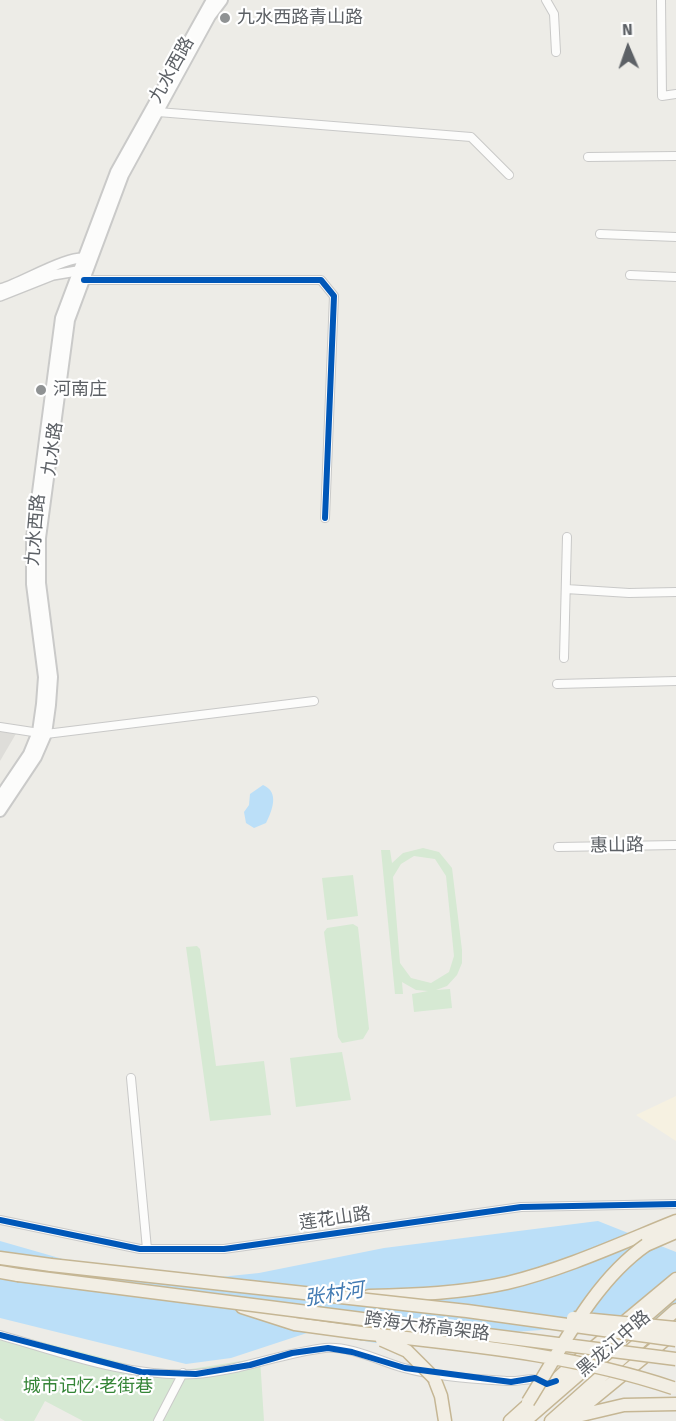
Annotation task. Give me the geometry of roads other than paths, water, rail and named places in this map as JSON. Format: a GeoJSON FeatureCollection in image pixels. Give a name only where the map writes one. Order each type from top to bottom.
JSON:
{"type":"FeatureCollection","features":[{"type":"Feature","properties":{"kind":"highway"},"geometry":{"type":"LineString","coordinates":[[332,1298],[419,1294],[508,1282],[552,1269],[676,1221]]}},
{"type":"Feature","properties":{"kind":"highway"},"geometry":{"type":"LineString","coordinates":[[506,1421],[528,1402],[613,1272],[646,1245],[676,1232]]}},
{"type":"Feature","properties":{"kind":"highway","name":"跨海大桥高架路"},"geometry":{"type":"LineString","coordinates":[[0,1258],[332,1298],[467,1311],[676,1340]]}},
{"type":"Feature","properties":{"kind":"highway","name":"跨海大桥高架路"},"geometry":{"type":"LineString","coordinates":[[0,1272],[232,1304],[676,1359]]}},
{"type":"Feature","properties":{"kind":"highway","name":"黑龙江中路"},"geometry":{"type":"LineString","coordinates":[[510,1421],[569,1368],[676,1279]]}},
{"type":"Feature","properties":{"kind":"highway","name":"黑龙江中路"},"geometry":{"type":"LineString","coordinates":[[525,1421],[676,1290]]}},
{"type":"Feature","properties":{"kind":"highway"},"geometry":{"type":"LineString","coordinates":[[232,1304],[295,1324],[542,1356],[621,1370],[676,1388]]}},
{"type":"Feature","properties":{"kind":"highway","name":"黑龙江中路"},"geometry":{"type":"LineString","coordinates":[[551,1421],[676,1310]]}},
{"type":"Feature","properties":{"kind":"highway"},"geometry":{"type":"LineString","coordinates":[[467,1311],[555,1316],[676,1329]]}},
{"type":"Feature","properties":{"kind":"highway"},"geometry":{"type":"LineString","coordinates":[[620,1359],[676,1318]]}},
{"type":"Feature","properties":{"kind":"highway","name":"黑龙江中路"},"geometry":{"type":"LineString","coordinates":[[567,1421],[676,1329]]}},
{"type":"Feature","properties":{"kind":"highway"},"geometry":{"type":"LineString","coordinates":[[361,1333],[407,1351],[434,1378],[441,1396],[445,1421]]}},
{"type":"Feature","properties":{"kind":"highway"},"geometry":{"type":"LineString","coordinates":[[567,1421],[607,1408],[676,1404]]}},
{"type":"Feature","properties":{"kind":"main road","name":"九水西路"},"geometry":{"type":"LineString","coordinates":[[0,796],[42,733],[44,677],[32,584],[32,538],[62,318],[85,267],[116,172],[212,0]]}},
{"type":"Feature","properties":{"kind":"main road"},"geometry":{"type":"LineString","coordinates":[[85,267],[123,175],[210,16],[222,0]]}},
{"type":"Feature","properties":{"kind":"main road"},"geometry":{"type":"LineString","coordinates":[[0,811],[36,758],[42,733]]}},
{"type":"Feature","properties":{"kind":"street"},"geometry":{"type":"LineString","coordinates":[[546,0],[554,14],[556,52]]}},
{"type":"Feature","properties":{"kind":"street"},"geometry":{"type":"LineString","coordinates":[[661,0],[663,96],[676,94]]}},
{"type":"Feature","properties":{"kind":"street"},"geometry":{"type":"LineString","coordinates":[[158,112],[471,137],[509,175]]}},
{"type":"Feature","properties":{"kind":"street"},"geometry":{"type":"LineString","coordinates":[[588,157],[676,156]]}},
{"type":"Feature","properties":{"kind":"street"},"geometry":{"type":"LineString","coordinates":[[600,234],[676,237]]}},
{"type":"Feature","properties":{"kind":"street"},"geometry":{"type":"LineString","coordinates":[[0,289],[85,267]]}},
{"type":"Feature","properties":{"kind":"street"},"geometry":{"type":"LineString","coordinates":[[0,296],[53,275],[85,267],[321,279],[334,296],[325,518]]}},
{"type":"Feature","properties":{"kind":"street"},"geometry":{"type":"LineString","coordinates":[[630,275],[676,278]]}},
{"type":"Feature","properties":{"kind":"street"},"geometry":{"type":"LineString","coordinates":[[564,658],[567,537]]}},
{"type":"Feature","properties":{"kind":"street"},"geometry":{"type":"LineString","coordinates":[[566,589],[629,593],[676,592]]}},
{"type":"Feature","properties":{"kind":"street"},"geometry":{"type":"LineString","coordinates":[[557,684],[676,681]]}},
{"type":"Feature","properties":{"kind":"street"},"geometry":{"type":"LineString","coordinates":[[0,727],[42,733],[314,701]]}},
{"type":"Feature","properties":{"kind":"street","name":"惠山路"},"geometry":{"type":"LineString","coordinates":[[558,847],[676,845]]}},
{"type":"Feature","properties":{"kind":"street"},"geometry":{"type":"LineString","coordinates":[[131,1078],[147,1249]]}},
{"type":"Feature","properties":{"kind":"street","name":"莲花山路"},"geometry":{"type":"LineString","coordinates":[[0,1220],[102,1243],[147,1249],[224,1249],[521,1208],[676,1204]]}},
{"type":"Feature","properties":{"kind":"street"},"geometry":{"type":"LineString","coordinates":[[0,1335],[115,1368],[141,1372],[183,1374],[250,1365],[292,1353],[328,1348],[352,1352],[405,1368],[442,1374],[512,1382],[535,1378],[547,1384],[556,1381]]}},
{"type":"Feature","properties":{"kind":"street"},"geometry":{"type":"LineString","coordinates":[[158,1421],[183,1374]]}},
{"type":"Feature","properties":{"kind":"water"},"geometry":{"type":"Polygon","coordinates":[[[263,785],[268,788],[273,797],[272,808],[266,823],[254,828],[246,823],[244,812],[249,805],[250,794],[263,785]]]}},
{"type":"Feature","properties":{"kind":"water","name":"张村河"},"geometry":{"type":"Polygon","coordinates":[[[598,1221],[676,1252],[676,1328],[604,1325],[376,1343],[310,1332],[231,1358],[186,1364],[0,1318],[0,1241],[129,1278],[162,1283],[259,1273],[384,1248],[598,1221]]]}},
{"type":"Feature","properties":{"kind":"place","name":"九水西路青山路"},"geometry":{"type":"Point","coordinates":[225,18]}},
{"type":"Feature","properties":{"kind":"place","name":"河南庄"},"geometry":{"type":"Point","coordinates":[41,390]}},
{"type":"Feature","properties":{"kind":"park label","name":"城市记忆·老街巷"},"geometry":{"type":"Point","coordinates":[88,1387]}}]}
